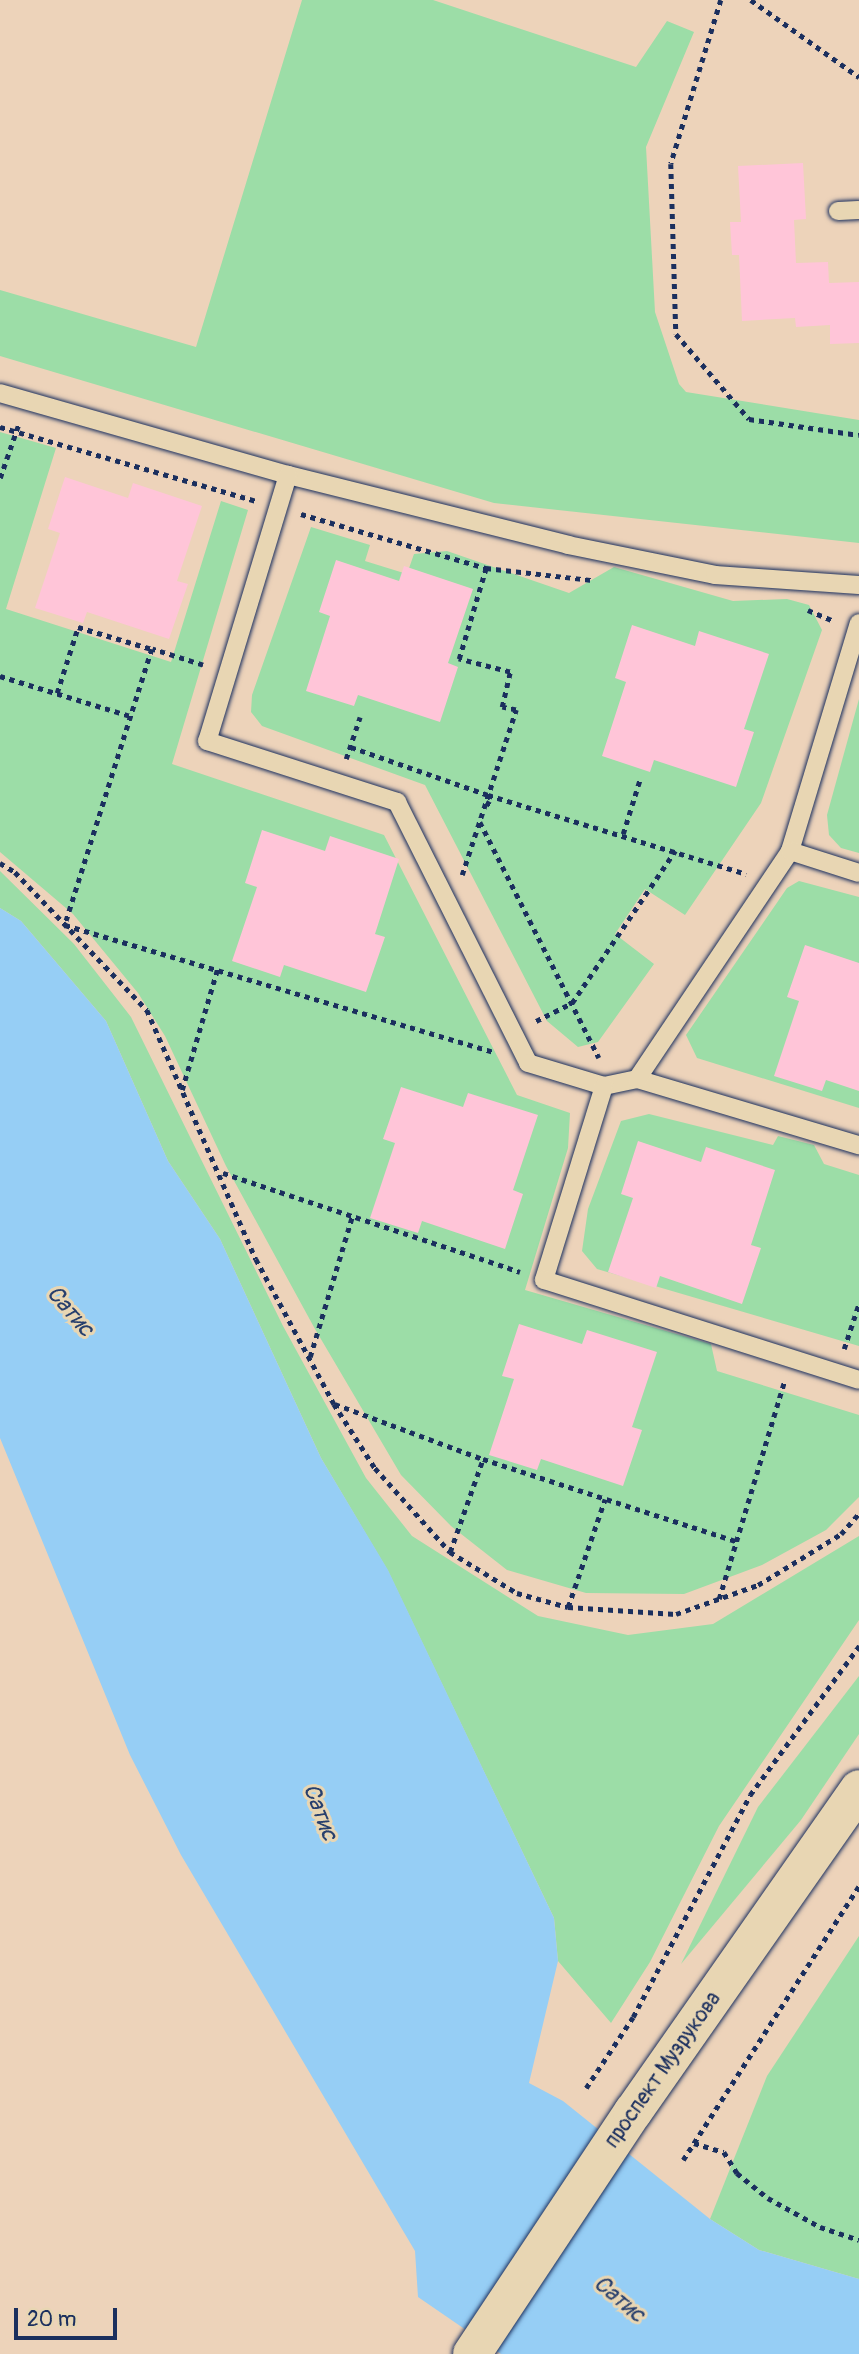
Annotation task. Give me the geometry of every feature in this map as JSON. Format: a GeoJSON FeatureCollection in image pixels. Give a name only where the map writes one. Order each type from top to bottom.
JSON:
{"type":"FeatureCollection","features":[{"type":"Feature","properties":{"kind":"main road","name":"проспект Музрукова"},"geometry":{"type":"LineString","coordinates":[[476,2349],[633,2112],[859,1789]]}},
{"type":"Feature","properties":{"kind":"lane"},"geometry":{"type":"LineString","coordinates":[[838,211],[859,210]]}},
{"type":"Feature","properties":{"kind":"lane"},"geometry":{"type":"LineString","coordinates":[[0,393],[288,475],[568,545],[715,575],[859,585]]}},
{"type":"Feature","properties":{"kind":"lane"},"geometry":{"type":"LineString","coordinates":[[288,475],[208,741],[397,802],[452,906],[528,1063],[608,1085],[637,1079],[859,1145]]}},
{"type":"Feature","properties":{"kind":"lane"},"geometry":{"type":"LineString","coordinates":[[637,1079],[790,851],[859,623]]}},
{"type":"Feature","properties":{"kind":"lane"},"geometry":{"type":"LineString","coordinates":[[790,851],[859,873]]}},
{"type":"Feature","properties":{"kind":"lane"},"geometry":{"type":"LineString","coordinates":[[608,1085],[544,1280],[859,1380]]}},
{"type":"Feature","properties":{"kind":"path"},"geometry":{"type":"LineString","coordinates":[[720,0],[671,164],[676,334],[749,419],[859,435]]}},
{"type":"Feature","properties":{"kind":"path"},"geometry":{"type":"LineString","coordinates":[[751,0],[859,77]]}},
{"type":"Feature","properties":{"kind":"path"},"geometry":{"type":"LineString","coordinates":[[0,478],[26,401]]}},
{"type":"Feature","properties":{"kind":"path"},"geometry":{"type":"LineString","coordinates":[[452,906],[516,710],[502,707],[510,672],[459,659],[486,568]]}},
{"type":"Feature","properties":{"kind":"path"},"geometry":{"type":"LineString","coordinates":[[57,693],[78,627],[228,673]]}},
{"type":"Feature","properties":{"kind":"path"},"geometry":{"type":"LineString","coordinates":[[65,925],[152,649]]}},
{"type":"Feature","properties":{"kind":"path"},"geometry":{"type":"LineString","coordinates":[[0,676],[130,716]]}},
{"type":"Feature","properties":{"kind":"path"},"geometry":{"type":"LineString","coordinates":[[338,783],[360,717]]}},
{"type":"Feature","properties":{"kind":"path"},"geometry":{"type":"LineString","coordinates":[[351,747],[488,795],[623,834],[769,882]]}},
{"type":"Feature","properties":{"kind":"path"},"geometry":{"type":"LineString","coordinates":[[623,834],[640,779]]}},
{"type":"Feature","properties":{"kind":"path"},"geometry":{"type":"LineString","coordinates":[[486,802],[493,806]]}},
{"type":"Feature","properties":{"kind":"path"},"geometry":{"type":"LineString","coordinates":[[480,821],[572,1003],[608,1085]]}},
{"type":"Feature","properties":{"kind":"path"},"geometry":{"type":"LineString","coordinates":[[514,1032],[572,1003],[675,851]]}},
{"type":"Feature","properties":{"kind":"path"},"geometry":{"type":"LineString","coordinates":[[0,863],[65,925],[147,1010],[222,1172],[256,1259],[334,1404],[375,1468],[450,1552],[517,1593],[568,1607],[676,1614],[758,1585],[841,1534],[859,1513]]}},
{"type":"Feature","properties":{"kind":"path"},"geometry":{"type":"LineString","coordinates":[[65,925],[218,967],[528,1063]]}},
{"type":"Feature","properties":{"kind":"path"},"geometry":{"type":"LineString","coordinates":[[182,1090],[218,967]]}},
{"type":"Feature","properties":{"kind":"path"},"geometry":{"type":"LineString","coordinates":[[222,1172],[544,1280]]}},
{"type":"Feature","properties":{"kind":"path"},"geometry":{"type":"LineString","coordinates":[[310,1358],[352,1217]]}},
{"type":"Feature","properties":{"kind":"path"},"geometry":{"type":"LineString","coordinates":[[837,1373],[859,1303]]}},
{"type":"Feature","properties":{"kind":"path"},"geometry":{"type":"LineString","coordinates":[[719,1599],[792,1359]]}},
{"type":"Feature","properties":{"kind":"path"},"geometry":{"type":"LineString","coordinates":[[334,1404],[483,1459],[736,1541]]}},
{"type":"Feature","properties":{"kind":"path"},"geometry":{"type":"LineString","coordinates":[[450,1552],[483,1459]]}},
{"type":"Feature","properties":{"kind":"path"},"geometry":{"type":"LineString","coordinates":[[568,1607],[605,1499]]}},
{"type":"Feature","properties":{"kind":"path"},"geometry":{"type":"LineString","coordinates":[[586,2088],[633,2017],[750,1795],[859,1646]]}},
{"type":"Feature","properties":{"kind":"path"},"geometry":{"type":"LineString","coordinates":[[683,2160],[859,1886]]}},
{"type":"Feature","properties":{"kind":"path"},"geometry":{"type":"LineString","coordinates":[[694,2143],[724,2152],[737,2173],[768,2198],[820,2227],[859,2240]]}},
{"type":"Feature","properties":{"kind":"green space"},"geometry":{"type":"Polygon","coordinates":[[[302,0],[433,0],[636,67],[667,21],[694,32],[646,147],[655,312],[679,384],[686,392],[859,420],[859,543],[494,503],[0,356],[0,290],[196,347],[302,0]]]}},
{"type":"Feature","properties":{"kind":"green space"},"geometry":{"type":"Polygon","coordinates":[[[0,432],[56,448],[6,609],[171,662],[221,501],[248,510],[172,764],[384,835],[517,1095],[570,1113],[568,1148],[525,1290],[711,1344],[717,1371],[859,1415],[859,1497],[826,1530],[762,1565],[684,1594],[586,1593],[507,1570],[451,1526],[401,1475],[315,1329],[226,1166],[165,1036],[138,993],[73,914],[0,852],[0,432]]]}},
{"type":"Feature","properties":{"kind":"green space"},"geometry":{"type":"Polygon","coordinates":[[[311,527],[370,545],[365,561],[407,574],[414,554],[447,551],[569,593],[614,567],[733,601],[787,599],[809,605],[822,630],[761,803],[685,915],[645,889],[615,934],[654,964],[598,1042],[578,1047],[547,1021],[425,785],[262,726],[251,712],[252,695],[311,527]]]}},
{"type":"Feature","properties":{"kind":"green space"},"geometry":{"type":"Polygon","coordinates":[[[859,699],[859,853],[841,848],[829,835],[827,815],[859,699]]]}},
{"type":"Feature","properties":{"kind":"green space"},"geometry":{"type":"Polygon","coordinates":[[[0,871],[74,944],[131,1017],[283,1326],[366,1478],[412,1536],[538,1616],[628,1635],[713,1624],[859,1536],[859,1620],[719,1826],[650,1962],[611,2023],[558,1961],[554,1918],[388,1571],[321,1458],[220,1239],[168,1161],[106,1021],[21,921],[0,908],[0,871]]]}},
{"type":"Feature","properties":{"kind":"green space"},"geometry":{"type":"Polygon","coordinates":[[[799,881],[859,897],[859,1108],[697,1058],[686,1035],[787,888],[799,881]]]}},
{"type":"Feature","properties":{"kind":"green space"},"geometry":{"type":"Polygon","coordinates":[[[649,1114],[773,1145],[778,1136],[814,1145],[824,1164],[859,1175],[859,1346],[597,1269],[582,1251],[588,1209],[621,1121],[649,1114]]]}},
{"type":"Feature","properties":{"kind":"green space"},"geometry":{"type":"Polygon","coordinates":[[[859,1676],[859,1734],[801,1820],[681,1964],[758,1807],[859,1676]]]}},
{"type":"Feature","properties":{"kind":"green space"},"geometry":{"type":"Polygon","coordinates":[[[859,1936],[859,2279],[759,2250],[710,2219],[767,2076],[859,1936]]]}},
{"type":"Feature","properties":{"kind":"water","name":"Сатис"},"geometry":{"type":"Polygon","coordinates":[[[0,908],[21,921],[106,1021],[168,1161],[220,1239],[321,1458],[388,1570],[554,1918],[558,1961],[529,2083],[563,2101],[710,2219],[759,2250],[859,2279],[859,2354],[501,2354],[418,2297],[415,2251],[181,1855],[130,1755],[0,1438],[0,908]]]}},
{"type":"Feature","properties":{"kind":"building"},"geometry":{"type":"Polygon","coordinates":[[[803,163],[806,219],[794,220],[796,263],[828,262],[829,283],[859,282],[859,343],[830,344],[830,325],[796,327],[795,318],[742,321],[739,255],[732,255],[730,222],[741,222],[738,166],[803,163]]]}},
{"type":"Feature","properties":{"kind":"building"},"geometry":{"type":"Polygon","coordinates":[[[65,477],[128,498],[133,483],[202,506],[177,581],[188,584],[169,639],[87,612],[83,623],[35,608],[60,533],[48,529],[65,477]]]}},
{"type":"Feature","properties":{"kind":"building"},"geometry":{"type":"Polygon","coordinates":[[[336,560],[399,581],[404,566],[473,589],[448,663],[458,667],[440,722],[358,695],[354,706],[306,691],[330,616],[319,612],[336,560]]]}},
{"type":"Feature","properties":{"kind":"building"},"geometry":{"type":"Polygon","coordinates":[[[632,625],[695,646],[699,631],[769,654],[744,729],[754,732],[736,787],[654,760],[650,772],[602,756],[626,682],[615,678],[632,625]]]}},
{"type":"Feature","properties":{"kind":"building"},"geometry":{"type":"Polygon","coordinates":[[[262,830],[325,851],[330,836],[399,859],[375,934],[385,937],[366,992],[284,965],[280,977],[232,961],[257,887],[245,883],[262,830]]]}},
{"type":"Feature","properties":{"kind":"building"},"geometry":{"type":"Polygon","coordinates":[[[805,945],[859,963],[859,1091],[826,1080],[822,1091],[774,1076],[799,1001],[787,997],[805,945]]]}},
{"type":"Feature","properties":{"kind":"building"},"geometry":{"type":"Polygon","coordinates":[[[401,1087],[463,1107],[468,1093],[538,1115],[513,1190],[523,1194],[505,1249],[422,1221],[418,1233],[370,1218],[395,1143],[383,1139],[401,1087]]]}},
{"type":"Feature","properties":{"kind":"building"},"geometry":{"type":"Polygon","coordinates":[[[638,1141],[701,1162],[706,1147],[775,1170],[751,1245],[761,1248],[742,1304],[660,1276],[656,1288],[608,1272],[633,1198],[621,1194],[638,1141]]]}},
{"type":"Feature","properties":{"kind":"building"},"geometry":{"type":"Polygon","coordinates":[[[519,1324],[582,1344],[587,1330],[657,1352],[632,1427],[642,1430],[623,1486],[541,1459],[537,1470],[489,1455],[514,1379],[502,1376],[519,1324]]]}}]}
